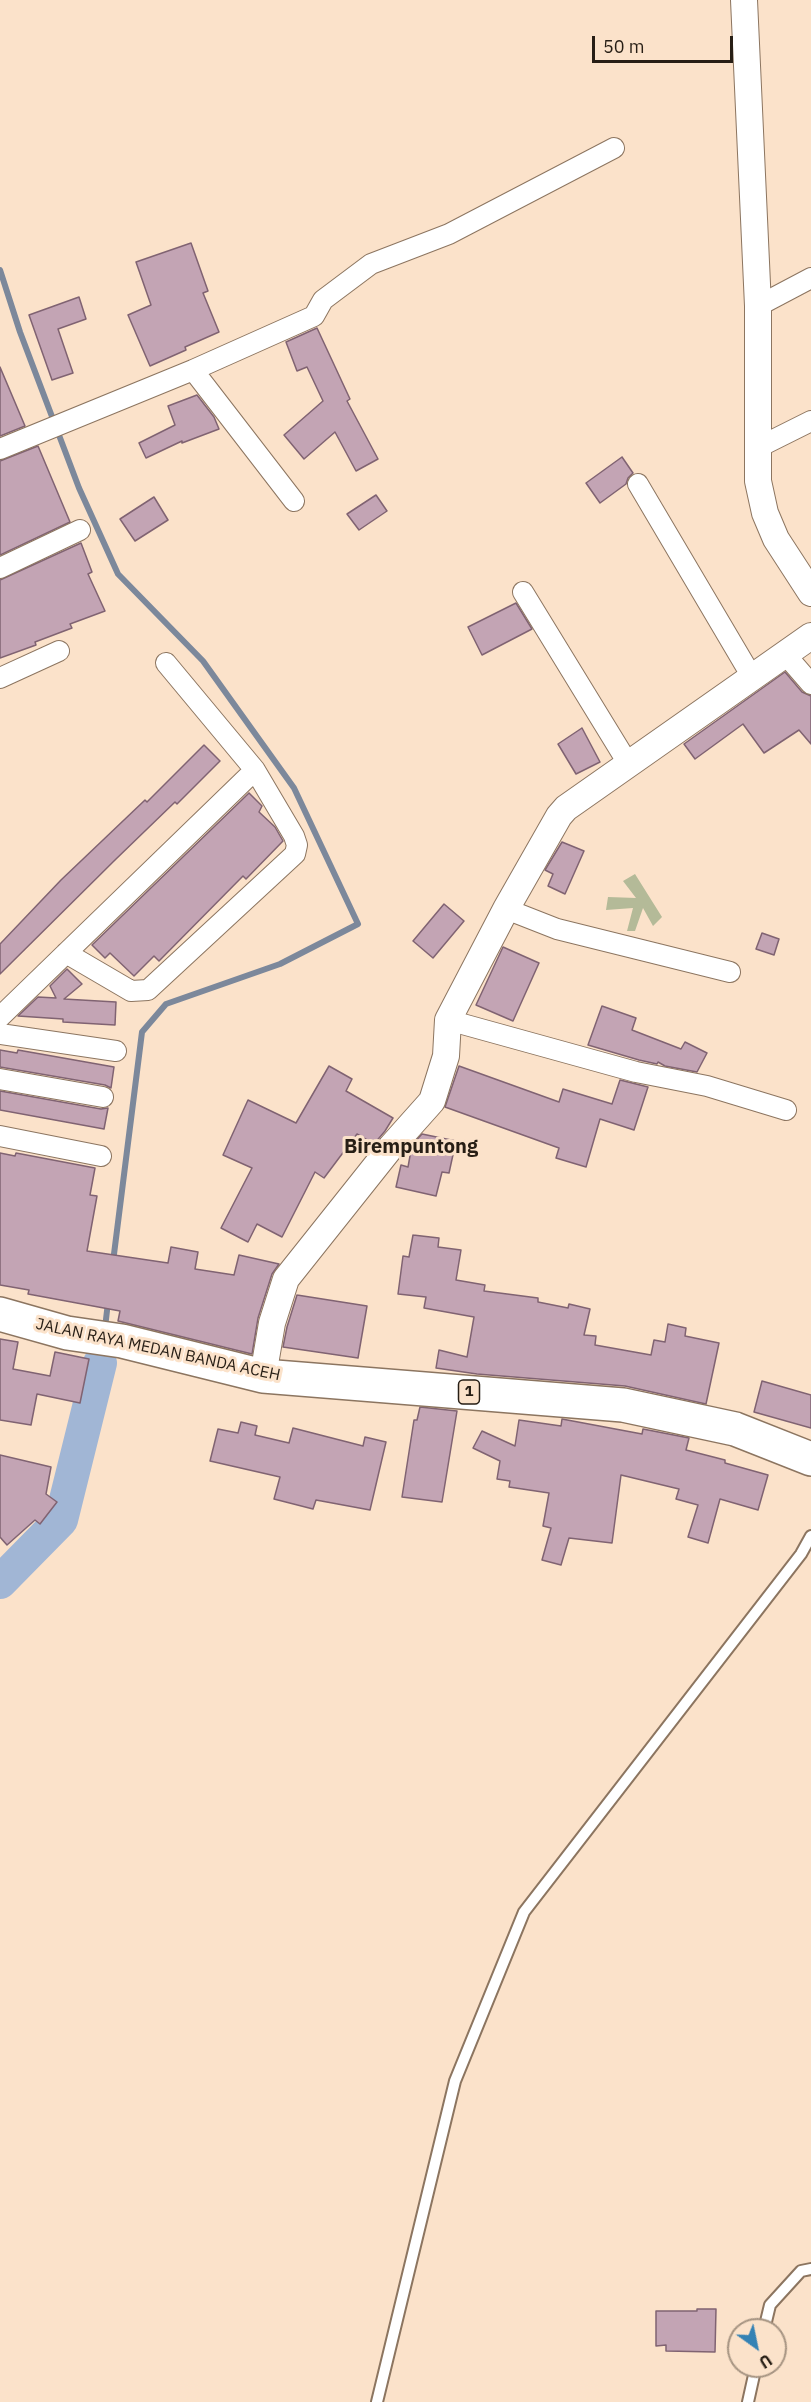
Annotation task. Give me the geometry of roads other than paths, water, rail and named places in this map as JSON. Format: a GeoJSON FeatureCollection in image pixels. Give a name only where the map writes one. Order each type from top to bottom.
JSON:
{"type":"FeatureCollection","features":[{"type":"Feature","properties":{"kind":"highway","name":"JALAN RAYA MEDAN BANDA ACEH"},"geometry":{"type":"LineString","coordinates":[[0,1314],[67,1334],[122,1341],[263,1376],[623,1405],[735,1429],[811,1459]]}},
{"type":"Feature","properties":{"kind":"street"},"geometry":{"type":"LineString","coordinates":[[744,0],[758,306],[758,481],[765,513],[776,539],[811,593]]}},
{"type":"Feature","properties":{"kind":"street"},"geometry":{"type":"LineString","coordinates":[[0,449],[193,370],[314,316],[323,300],[371,264],[449,234],[614,148]]}},
{"type":"Feature","properties":{"kind":"street"},"geometry":{"type":"LineString","coordinates":[[758,306],[811,278]]}},
{"type":"Feature","properties":{"kind":"street"},"geometry":{"type":"LineString","coordinates":[[193,370],[294,501]]}},
{"type":"Feature","properties":{"kind":"street"},"geometry":{"type":"LineString","coordinates":[[758,448],[811,421]]}},
{"type":"Feature","properties":{"kind":"street"},"geometry":{"type":"LineString","coordinates":[[638,484],[752,677]]}},
{"type":"Feature","properties":{"kind":"street"},"geometry":{"type":"LineString","coordinates":[[0,568],[80,530]]}},
{"type":"Feature","properties":{"kind":"street"},"geometry":{"type":"LineString","coordinates":[[523,592],[629,765]]}},
{"type":"Feature","properties":{"kind":"street"},"geometry":{"type":"LineString","coordinates":[[263,1376],[272,1323],[286,1279],[391,1147],[432,1101],[446,1056],[448,1020],[506,909],[566,808],[811,636]]}},
{"type":"Feature","properties":{"kind":"street"},"geometry":{"type":"LineString","coordinates":[[0,678],[59,651]]}},
{"type":"Feature","properties":{"kind":"street"},"geometry":{"type":"LineString","coordinates":[[785,654],[811,684]]}},
{"type":"Feature","properties":{"kind":"street"},"geometry":{"type":"LineString","coordinates":[[66,953],[131,991],[148,990],[295,854],[297,845],[294,836],[255,770],[166,663]]}},
{"type":"Feature","properties":{"kind":"street"},"geometry":{"type":"LineString","coordinates":[[0,1017],[255,770]]}},
{"type":"Feature","properties":{"kind":"street"},"geometry":{"type":"LineString","coordinates":[[506,909],[557,930],[730,972]]}},
{"type":"Feature","properties":{"kind":"street"},"geometry":{"type":"LineString","coordinates":[[448,1020],[636,1072],[707,1086],[786,1110]]}},
{"type":"Feature","properties":{"kind":"street"},"geometry":{"type":"LineString","coordinates":[[0,1034],[116,1051]]}},
{"type":"Feature","properties":{"kind":"street"},"geometry":{"type":"LineString","coordinates":[[0,1079],[103,1097]]}},
{"type":"Feature","properties":{"kind":"street"},"geometry":{"type":"LineString","coordinates":[[0,1136],[101,1156]]}},
{"type":"Feature","properties":{"kind":"lane"},"geometry":{"type":"LineString","coordinates":[[377,2402],[455,2081],[524,1912],[801,1554],[811,1536]]}},
{"type":"Feature","properties":{"kind":"lane"},"geometry":{"type":"LineString","coordinates":[[767,2318],[770,2305],[801,2271],[811,2269]]}},
{"type":"Feature","properties":{"kind":"lane"},"geometry":{"type":"LineString","coordinates":[[748,2402],[753,2378]]}},
{"type":"Feature","properties":{"kind":"waterway"},"geometry":{"type":"LineString","coordinates":[[0,270],[20,332],[79,488],[118,574],[203,661],[294,788],[358,924],[280,964],[166,1004],[142,1032],[113,1262]]}},
{"type":"Feature","properties":{"kind":"waterway"},"geometry":{"type":"LineString","coordinates":[[105,1328],[108,1302]]}},
{"type":"Feature","properties":{"kind":"waterway"},"geometry":{"type":"LineString","coordinates":[[100,1363],[102,1347]]}},
{"type":"Feature","properties":{"kind":"waterway"},"geometry":{"type":"LineString","coordinates":[[0,1582],[61,1520],[100,1363]]}},
{"type":"Feature","properties":{"kind":"district","name":"Birempuntong"},"geometry":{"type":"Point","coordinates":[411,1147]}}]}
